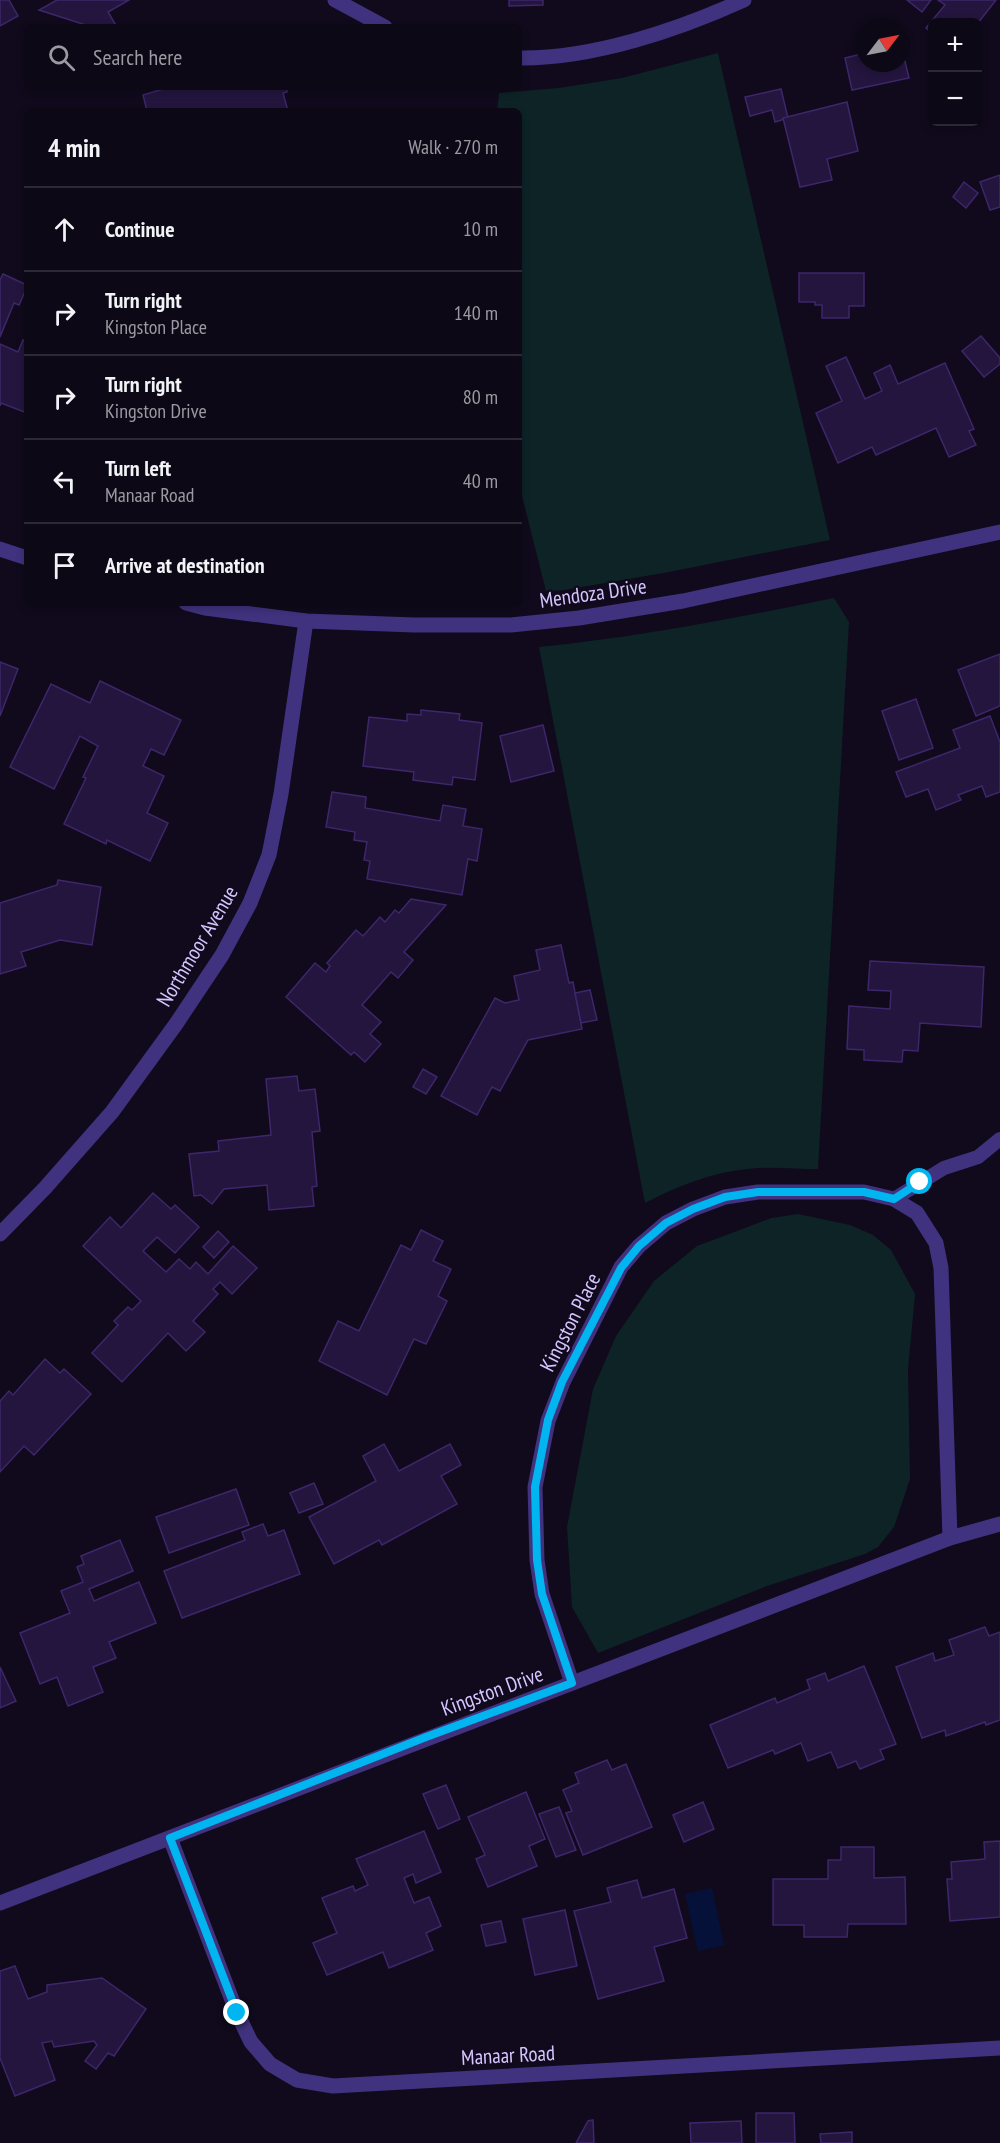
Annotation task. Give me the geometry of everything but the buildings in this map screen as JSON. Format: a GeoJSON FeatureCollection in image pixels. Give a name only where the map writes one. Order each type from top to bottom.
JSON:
{"type":"FeatureCollection","features":[{"type":"Feature","properties":{"kind":"street"},"geometry":{"type":"LineString","coordinates":[[335,0],[379,24]]}},
{"type":"Feature","properties":{"kind":"street"},"geometry":{"type":"LineString","coordinates":[[522,58],[586,51],[641,39],[704,18],[744,0]]}},
{"type":"Feature","properties":{"kind":"street","name":"Mendoza Drive"},"geometry":{"type":"LineString","coordinates":[[197,606],[306,621],[414,625],[501,625],[579,618],[683,601],[1000,532]]}},
{"type":"Feature","properties":{"kind":"street"},"geometry":{"type":"LineString","coordinates":[[0,549],[24,557]]}},
{"type":"Feature","properties":{"kind":"street","name":"Northmoor Avenue"},"geometry":{"type":"LineString","coordinates":[[0,1234],[45,1188],[112,1112],[176,1024],[222,955],[250,903],[269,855],[281,794],[306,621]]}},
{"type":"Feature","properties":{"kind":"street","name":"Kingston Place"},"geometry":{"type":"LineString","coordinates":[[572,1683],[542,1594],[537,1560],[535,1487],[548,1420],[562,1382],[621,1268],[639,1246],[666,1223],[693,1209],[725,1197],[758,1192],[864,1192],[894,1199],[917,1214],[936,1243],[941,1268],[950,1538]]}},
{"type":"Feature","properties":{"kind":"street","name":"Kingston Drive"},"geometry":{"type":"LineString","coordinates":[[0,1903],[426,1737],[950,1538],[1000,1524]]}},
{"type":"Feature","properties":{"kind":"street","name":"Manaar Road"},"geometry":{"type":"LineString","coordinates":[[170,1838],[237,2013],[251,2042],[270,2064],[297,2080],[333,2086],[1000,2048]]}},
{"type":"Feature","properties":{"kind":"lane"},"geometry":{"type":"LineString","coordinates":[[894,1199],[944,1168],[978,1156],[1000,1139]]}},
{"type":"Feature","properties":{"kind":"green space"},"geometry":{"type":"Polygon","coordinates":[[[718,53],[830,540],[669,572],[546,591],[522,496],[522,108],[497,108],[499,93],[559,88],[622,78],[718,53]]]}},
{"type":"Feature","properties":{"kind":"green space"},"geometry":{"type":"Polygon","coordinates":[[[834,598],[849,622],[818,1169],[765,1168],[733,1171],[694,1181],[645,1203],[539,647],[724,620],[834,598]]]}},
{"type":"Feature","properties":{"kind":"green space"},"geometry":{"type":"Polygon","coordinates":[[[798,1214],[850,1225],[873,1235],[891,1250],[915,1294],[908,1370],[910,1479],[894,1527],[878,1547],[865,1554],[767,1586],[598,1653],[572,1607],[567,1527],[593,1389],[616,1336],[654,1281],[697,1246],[771,1218],[798,1214]]]}},
{"type":"Feature","properties":{"kind":"water"},"geometry":{"type":"Polygon","coordinates":[[[712,1888],[724,1945],[698,1951],[685,1894],[712,1888]]]}},
{"type":"Feature","properties":{"kind":"route"},"geometry":{"type":"LineString","coordinates":[[237,2013],[170,1838],[426,1737],[572,1683],[542,1594],[537,1560],[535,1487],[548,1420],[562,1382],[621,1268],[639,1246],[666,1223],[693,1209],[725,1197],[758,1192],[864,1192],[894,1199],[920,1182]]}}]}
